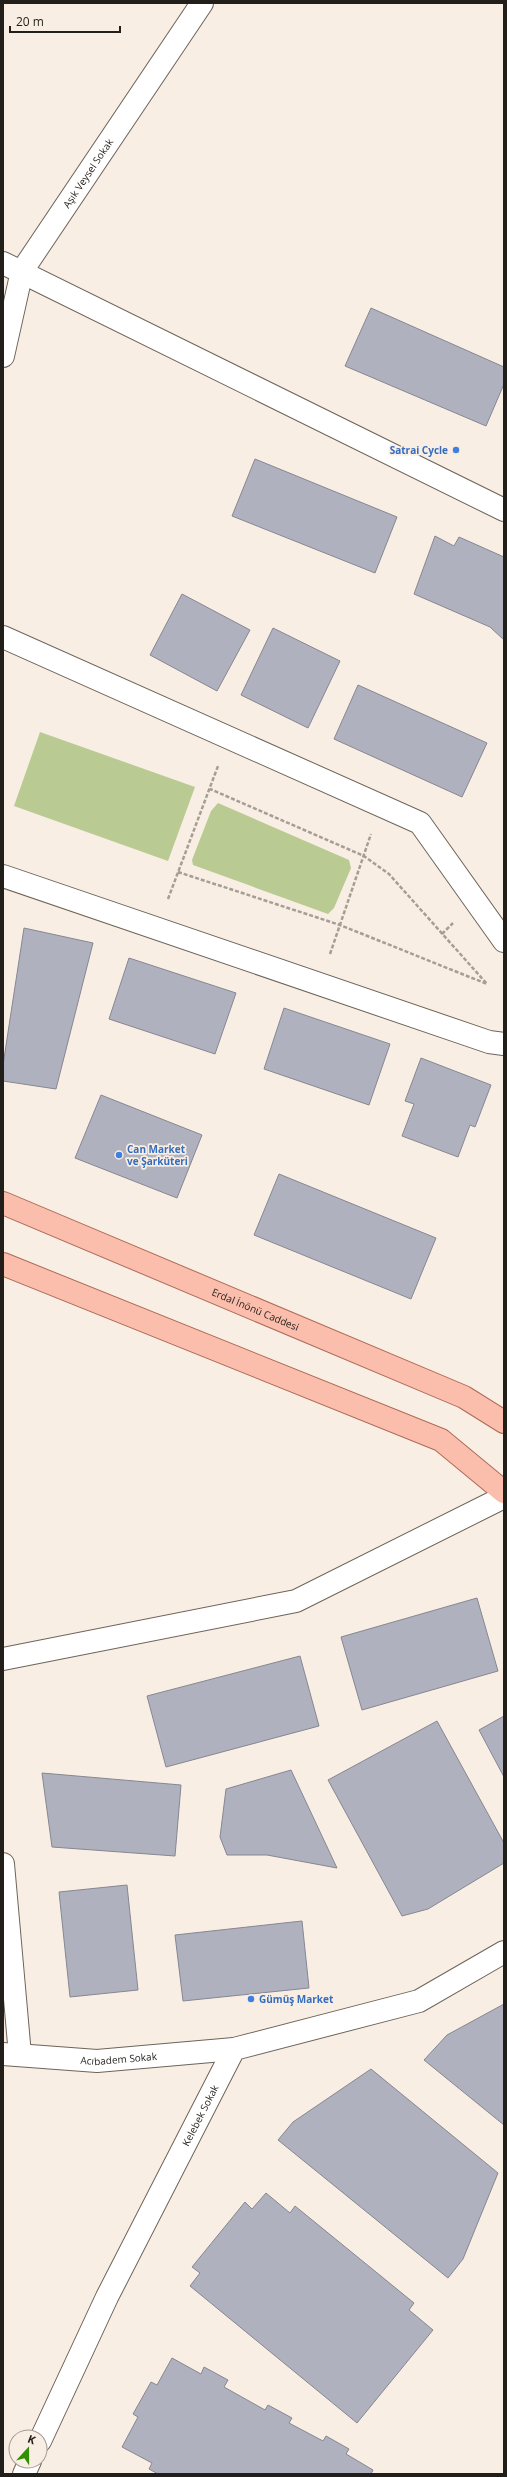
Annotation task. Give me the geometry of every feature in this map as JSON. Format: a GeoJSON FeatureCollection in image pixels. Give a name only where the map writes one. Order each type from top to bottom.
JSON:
{"type":"FeatureCollection","features":[{"type":"Feature","properties":{"kind":"main road","name":"Erdal İnönü Caddesi"},"geometry":{"type":"LineString","coordinates":[[3,1203],[464,1397],[504,1422]]}},
{"type":"Feature","properties":{"kind":"main road"},"geometry":{"type":"LineString","coordinates":[[3,1264],[441,1440],[504,1492]]}},
{"type":"Feature","properties":{"kind":"street","name":"Aşık Veysel Sokak"},"geometry":{"type":"LineString","coordinates":[[3,356],[13,267],[202,3]]}},
{"type":"Feature","properties":{"kind":"street"},"geometry":{"type":"LineString","coordinates":[[13,267],[504,510]]}},
{"type":"Feature","properties":{"kind":"street"},"geometry":{"type":"LineString","coordinates":[[3,637],[420,823],[504,941]]}},
{"type":"Feature","properties":{"kind":"street"},"geometry":{"type":"LineString","coordinates":[[3,876],[482,1040],[504,1044]]}},
{"type":"Feature","properties":{"kind":"street"},"geometry":{"type":"LineString","coordinates":[[3,1658],[296,1601],[504,1497]]}},
{"type":"Feature","properties":{"kind":"street"},"geometry":{"type":"LineString","coordinates":[[3,1864],[11,2055]]}},
{"type":"Feature","properties":{"kind":"street"},"geometry":{"type":"LineString","coordinates":[[234,2049],[419,2000],[504,1952]]}},
{"type":"Feature","properties":{"kind":"street","name":"Acıbadem Sokak"},"geometry":{"type":"LineString","coordinates":[[11,2055],[98,2061],[234,2049]]}},
{"type":"Feature","properties":{"kind":"street","name":"Kelebek Sokak"},"geometry":{"type":"LineString","coordinates":[[45,2429],[107,2297],[234,2049]]}},
{"type":"Feature","properties":{"kind":"path"},"geometry":{"type":"LineString","coordinates":[[168,899],[221,760]]}},
{"type":"Feature","properties":{"kind":"path"},"geometry":{"type":"LineString","coordinates":[[178,872],[340,925],[487,984],[388,874],[364,856],[210,789]]}},
{"type":"Feature","properties":{"kind":"path"},"geometry":{"type":"LineString","coordinates":[[330,954],[374,827]]}},
{"type":"Feature","properties":{"kind":"green space"},"geometry":{"type":"Polygon","coordinates":[[[40,732],[195,787],[168,861],[14,806],[40,732]]]}},
{"type":"Feature","properties":{"kind":"green space"},"geometry":{"type":"Polygon","coordinates":[[[218,803],[349,860],[351,868],[334,908],[328,914],[193,865],[192,860],[211,811],[218,803]]]}},
{"type":"Feature","properties":{"kind":"building"},"geometry":{"type":"Polygon","coordinates":[[[371,308],[504,367],[504,384],[486,426],[345,366],[371,308]]]}},
{"type":"Feature","properties":{"kind":"building"},"geometry":{"type":"Polygon","coordinates":[[[255,459],[397,517],[375,573],[232,516],[255,459]]]}},
{"type":"Feature","properties":{"kind":"building"},"geometry":{"type":"Polygon","coordinates":[[[435,536],[454,546],[459,537],[504,557],[504,640],[490,627],[414,594],[435,536]]]}},
{"type":"Feature","properties":{"kind":"building"},"geometry":{"type":"Polygon","coordinates":[[[182,594],[250,630],[217,691],[150,655],[182,594]]]}},
{"type":"Feature","properties":{"kind":"building"},"geometry":{"type":"Polygon","coordinates":[[[273,628],[340,661],[308,728],[241,695],[273,628]]]}},
{"type":"Feature","properties":{"kind":"building"},"geometry":{"type":"Polygon","coordinates":[[[358,685],[487,743],[462,797],[334,739],[358,685]]]}},
{"type":"Feature","properties":{"kind":"building"},"geometry":{"type":"Polygon","coordinates":[[[24,928],[93,943],[56,1089],[3,1081],[3,1065],[24,928]]]}},
{"type":"Feature","properties":{"kind":"building"},"geometry":{"type":"Polygon","coordinates":[[[129,958],[236,993],[215,1054],[109,1019],[129,958]]]}},
{"type":"Feature","properties":{"kind":"building"},"geometry":{"type":"Polygon","coordinates":[[[284,1008],[390,1044],[369,1105],[264,1069],[284,1008]]]}},
{"type":"Feature","properties":{"kind":"building"},"geometry":{"type":"Polygon","coordinates":[[[421,1058],[491,1085],[475,1127],[470,1125],[458,1157],[402,1136],[414,1104],[405,1101],[421,1058]]]}},
{"type":"Feature","properties":{"kind":"building"},"geometry":{"type":"Polygon","coordinates":[[[101,1095],[202,1135],[177,1198],[75,1158],[101,1095]]]}},
{"type":"Feature","properties":{"kind":"building"},"geometry":{"type":"Polygon","coordinates":[[[279,1174],[436,1238],[411,1299],[254,1235],[279,1174]]]}},
{"type":"Feature","properties":{"kind":"building"},"geometry":{"type":"Polygon","coordinates":[[[477,1598],[498,1671],[362,1710],[341,1637],[477,1598]]]}},
{"type":"Feature","properties":{"kind":"building"},"geometry":{"type":"Polygon","coordinates":[[[300,1656],[319,1726],[166,1767],[147,1696],[300,1656]]]}},
{"type":"Feature","properties":{"kind":"building"},"geometry":{"type":"Polygon","coordinates":[[[504,1716],[504,1777],[479,1730],[504,1716]]]}},
{"type":"Feature","properties":{"kind":"building"},"geometry":{"type":"Polygon","coordinates":[[[437,1721],[504,1843],[504,1863],[428,1909],[402,1916],[328,1780],[437,1721]]]}},
{"type":"Feature","properties":{"kind":"building"},"geometry":{"type":"Polygon","coordinates":[[[291,1770],[337,1868],[267,1855],[227,1855],[220,1837],[226,1789],[291,1770]]]}},
{"type":"Feature","properties":{"kind":"building"},"geometry":{"type":"Polygon","coordinates":[[[42,1773],[181,1785],[175,1856],[52,1847],[42,1773]]]}},
{"type":"Feature","properties":{"kind":"building"},"geometry":{"type":"Polygon","coordinates":[[[127,1885],[138,1990],[70,1997],[59,1892],[127,1885]]]}},
{"type":"Feature","properties":{"kind":"building"},"geometry":{"type":"Polygon","coordinates":[[[302,1921],[309,1988],[183,2001],[175,1935],[302,1921]]]}},
{"type":"Feature","properties":{"kind":"building"},"geometry":{"type":"Polygon","coordinates":[[[504,2004],[504,2125],[424,2060],[447,2035],[504,2004]]]}},
{"type":"Feature","properties":{"kind":"building"},"geometry":{"type":"Polygon","coordinates":[[[371,2069],[498,2173],[463,2259],[448,2278],[278,2140],[293,2122],[371,2069]]]}},
{"type":"Feature","properties":{"kind":"building"},"geometry":{"type":"Polygon","coordinates":[[[266,2193],[290,2213],[295,2206],[414,2303],[409,2310],[433,2330],[357,2423],[190,2286],[200,2273],[192,2267],[245,2202],[252,2209],[266,2193]]]}},
{"type":"Feature","properties":{"kind":"building"},"geometry":{"type":"Polygon","coordinates":[[[172,2358],[201,2374],[204,2367],[228,2380],[224,2387],[265,2410],[268,2405],[292,2418],[289,2423],[323,2441],[326,2436],[349,2449],[346,2454],[373,2470],[371,2474],[158,2474],[149,2469],[152,2463],[122,2447],[138,2417],[133,2414],[151,2382],[157,2385],[172,2358]]]}},
{"type":"Feature","properties":{"kind":"place","name":"Satrai Cycle"},"geometry":{"type":"Point","coordinates":[456,450]}},
{"type":"Feature","properties":{"kind":"place","name":"Can Market ve Şarküteri"},"geometry":{"type":"Point","coordinates":[119,1155]}},
{"type":"Feature","properties":{"kind":"place","name":"Gümüş Market"},"geometry":{"type":"Point","coordinates":[251,1999]}}]}
